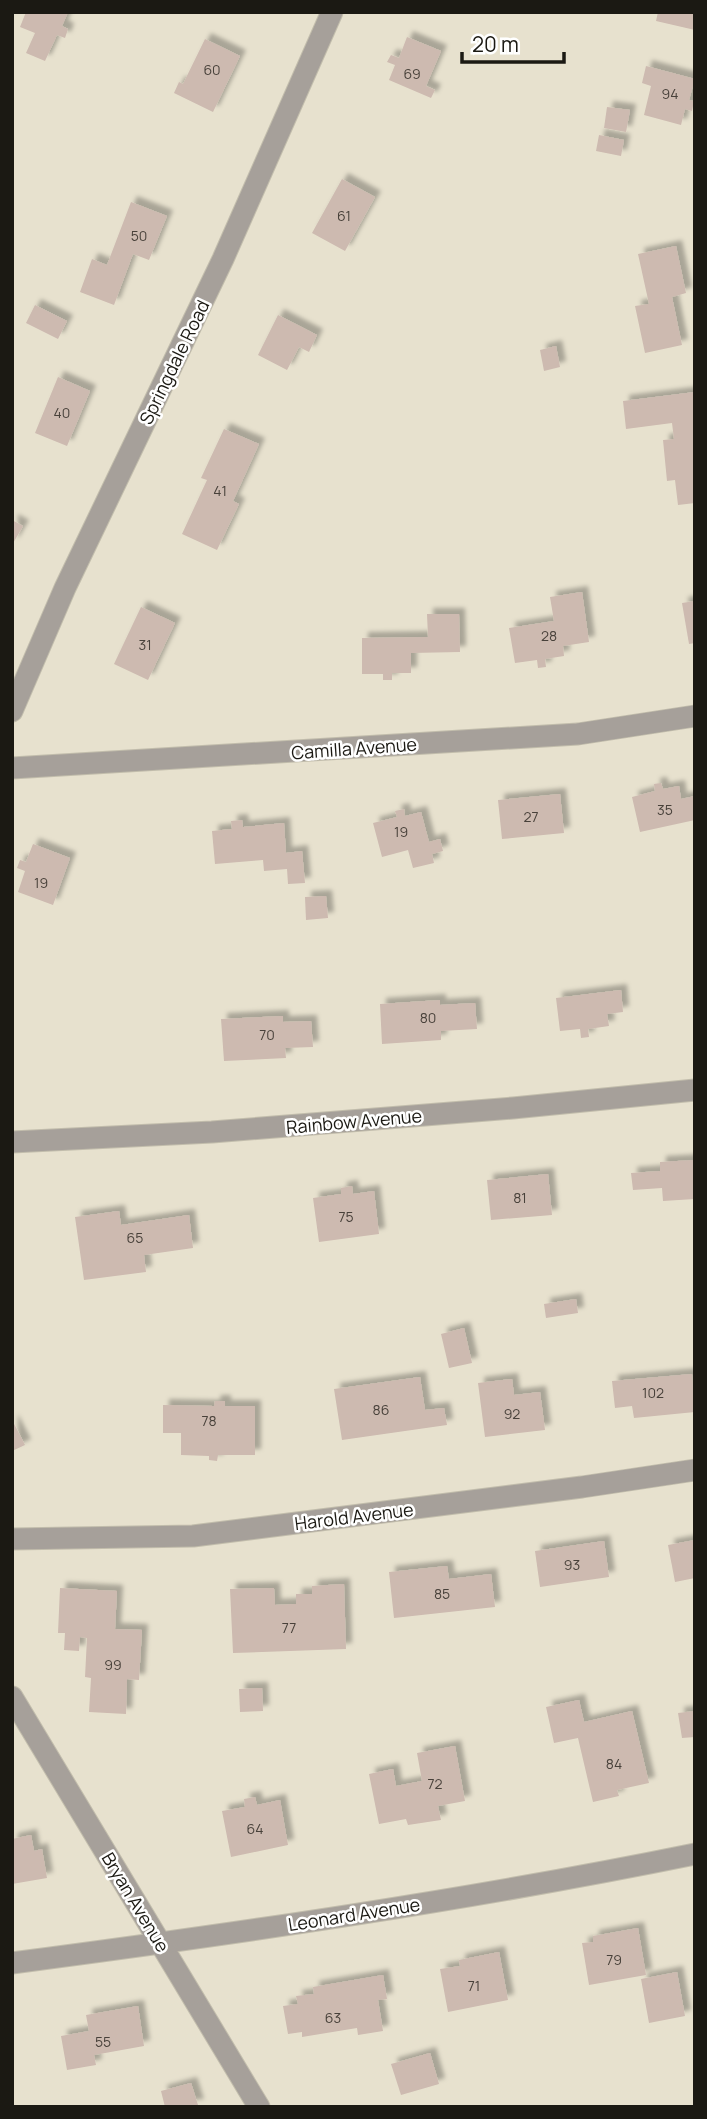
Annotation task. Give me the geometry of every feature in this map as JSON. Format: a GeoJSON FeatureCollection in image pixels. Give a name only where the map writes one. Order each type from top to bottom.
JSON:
{"type":"FeatureCollection","features":[{"type":"Feature","properties":{"kind":"street","name":"Springdale Road"},"geometry":{"type":"LineString","coordinates":[[12,710],[65,588],[223,259],[332,12]]}},
{"type":"Feature","properties":{"kind":"street","name":"Camilla Avenue"},"geometry":{"type":"LineString","coordinates":[[12,768],[578,734],[695,716]]}},
{"type":"Feature","properties":{"kind":"street","name":"Rainbow Avenue"},"geometry":{"type":"LineString","coordinates":[[12,1142],[212,1132],[513,1108],[695,1090]]}},
{"type":"Feature","properties":{"kind":"street","name":"Harold Avenue"},"geometry":{"type":"LineString","coordinates":[[12,1539],[193,1536],[582,1487],[695,1470]]}},
{"type":"Feature","properties":{"kind":"street","name":"Bryan Avenue"},"geometry":{"type":"LineString","coordinates":[[12,1697],[258,2107]]}},
{"type":"Feature","properties":{"kind":"street","name":"Leonard Avenue"},"geometry":{"type":"LineString","coordinates":[[12,1963],[227,1935],[581,1877],[695,1854]]}},
{"type":"Feature","properties":{"kind":"building"},"geometry":{"type":"Polygon","coordinates":[[[26,12],[68,12],[62,26],[68,29],[65,38],[57,35],[45,61],[26,53],[35,33],[20,27],[26,12]]]}},
{"type":"Feature","properties":{"kind":"building"},"geometry":{"type":"Polygon","coordinates":[[[658,12],[695,12],[695,30],[656,21],[658,12]]]}},
{"type":"Feature","properties":{"kind":"building"},"geometry":{"type":"Polygon","coordinates":[[[407,37],[441,51],[426,86],[435,90],[431,98],[389,80],[395,65],[387,62],[391,55],[399,58],[407,37]]]}},
{"type":"Feature","properties":{"kind":"building"},"geometry":{"type":"Polygon","coordinates":[[[205,39],[240,56],[213,112],[174,93],[179,82],[183,84],[205,39]]]}},
{"type":"Feature","properties":{"kind":"building"},"geometry":{"type":"Polygon","coordinates":[[[646,66],[695,79],[689,100],[694,101],[692,111],[685,109],[681,125],[644,115],[651,86],[642,83],[646,66]]]}},
{"type":"Feature","properties":{"kind":"building"},"geometry":{"type":"Polygon","coordinates":[[[607,107],[630,110],[626,132],[604,128],[607,107]]]}},
{"type":"Feature","properties":{"kind":"building"},"geometry":{"type":"Polygon","coordinates":[[[599,135],[624,140],[621,156],[596,151],[599,135]]]}},
{"type":"Feature","properties":{"kind":"building"},"geometry":{"type":"Polygon","coordinates":[[[342,179],[375,197],[345,251],[312,233],[342,179]]]}},
{"type":"Feature","properties":{"kind":"building"},"geometry":{"type":"Polygon","coordinates":[[[131,202],[167,216],[149,260],[133,254],[114,305],[80,292],[92,259],[107,265],[131,202]]]}},
{"type":"Feature","properties":{"kind":"building"},"geometry":{"type":"Polygon","coordinates":[[[676,246],[686,293],[672,297],[682,345],[645,353],[635,306],[649,304],[638,254],[676,246]]]}},
{"type":"Feature","properties":{"kind":"building"},"geometry":{"type":"Polygon","coordinates":[[[35,305],[67,321],[58,339],[26,323],[35,305]]]}},
{"type":"Feature","properties":{"kind":"building"},"geometry":{"type":"Polygon","coordinates":[[[278,315],[317,335],[309,352],[299,347],[287,370],[258,355],[278,315]]]}},
{"type":"Feature","properties":{"kind":"building"},"geometry":{"type":"Polygon","coordinates":[[[556,346],[560,367],[544,371],[540,350],[556,346]]]}},
{"type":"Feature","properties":{"kind":"building"},"geometry":{"type":"Polygon","coordinates":[[[58,377],[90,391],[67,446],[35,433],[58,377]]]}},
{"type":"Feature","properties":{"kind":"building"},"geometry":{"type":"Polygon","coordinates":[[[695,392],[695,503],[678,505],[675,480],[667,481],[663,440],[674,439],[672,423],[626,429],[623,401],[695,392]]]}},
{"type":"Feature","properties":{"kind":"building"},"geometry":{"type":"Polygon","coordinates":[[[224,429],[259,444],[233,501],[239,504],[217,550],[182,534],[207,480],[201,478],[224,429]]]}},
{"type":"Feature","properties":{"kind":"building"},"geometry":{"type":"Polygon","coordinates":[[[12,520],[23,526],[12,545],[12,520]]]}},
{"type":"Feature","properties":{"kind":"building"},"geometry":{"type":"Polygon","coordinates":[[[582,592],[589,642],[563,646],[564,656],[545,659],[546,667],[538,668],[537,660],[515,663],[509,628],[554,621],[550,597],[582,592]]]}},
{"type":"Feature","properties":{"kind":"building"},"geometry":{"type":"Polygon","coordinates":[[[695,601],[695,643],[689,644],[682,603],[695,601]]]}},
{"type":"Feature","properties":{"kind":"building"},"geometry":{"type":"Polygon","coordinates":[[[141,607],[175,623],[148,680],[114,664],[141,607]]]}},
{"type":"Feature","properties":{"kind":"building"},"geometry":{"type":"Polygon","coordinates":[[[427,614],[459,614],[460,652],[411,653],[411,673],[392,673],[392,680],[383,680],[383,674],[362,674],[362,638],[428,637],[427,614]]]}},
{"type":"Feature","properties":{"kind":"building"},"geometry":{"type":"Polygon","coordinates":[[[661,783],[663,789],[679,786],[681,799],[695,796],[695,820],[640,832],[632,797],[655,791],[654,784],[661,783]]]}},
{"type":"Feature","properties":{"kind":"building"},"geometry":{"type":"Polygon","coordinates":[[[560,794],[564,833],[502,839],[498,800],[560,794]]]}},
{"type":"Feature","properties":{"kind":"building"},"geometry":{"type":"Polygon","coordinates":[[[404,809],[405,816],[421,812],[429,842],[440,839],[443,851],[432,854],[434,863],[413,868],[408,850],[382,857],[373,823],[397,817],[395,811],[404,809]]]}},
{"type":"Feature","properties":{"kind":"building"},"geometry":{"type":"Polygon","coordinates":[[[242,820],[243,827],[284,823],[286,853],[302,851],[305,883],[288,884],[287,869],[264,871],[263,860],[215,864],[212,831],[232,829],[231,821],[242,820]]]}},
{"type":"Feature","properties":{"kind":"building"},"geometry":{"type":"Polygon","coordinates":[[[33,844],[70,858],[53,905],[18,892],[25,871],[17,868],[20,860],[26,862],[33,844]]]}},
{"type":"Feature","properties":{"kind":"building"},"geometry":{"type":"Polygon","coordinates":[[[326,896],[328,918],[306,920],[305,897],[326,896]]]}},
{"type":"Feature","properties":{"kind":"building"},"geometry":{"type":"Polygon","coordinates":[[[621,990],[623,1012],[607,1014],[609,1026],[588,1029],[589,1037],[581,1038],[580,1029],[560,1031],[556,998],[621,990]]]}},
{"type":"Feature","properties":{"kind":"building"},"geometry":{"type":"Polygon","coordinates":[[[440,1000],[440,1005],[475,1003],[477,1029],[441,1031],[441,1040],[382,1044],[380,1004],[440,1000]]]}},
{"type":"Feature","properties":{"kind":"building"},"geometry":{"type":"Polygon","coordinates":[[[283,1016],[283,1022],[311,1021],[313,1047],[285,1048],[286,1058],[224,1061],[221,1019],[283,1016]]]}},
{"type":"Feature","properties":{"kind":"building"},"geometry":{"type":"Polygon","coordinates":[[[695,1160],[695,1199],[663,1201],[662,1188],[633,1190],[631,1173],[660,1171],[660,1162],[695,1160]]]}},
{"type":"Feature","properties":{"kind":"building"},"geometry":{"type":"Polygon","coordinates":[[[548,1174],[552,1215],[491,1220],[487,1180],[548,1174]]]}},
{"type":"Feature","properties":{"kind":"building"},"geometry":{"type":"Polygon","coordinates":[[[352,1186],[353,1194],[374,1191],[379,1234],[319,1242],[313,1198],[341,1194],[341,1188],[352,1186]]]}},
{"type":"Feature","properties":{"kind":"building"},"geometry":{"type":"Polygon","coordinates":[[[119,1211],[121,1225],[189,1215],[193,1248],[144,1255],[146,1272],[84,1280],[75,1217],[119,1211]]]}},
{"type":"Feature","properties":{"kind":"building"},"geometry":{"type":"Polygon","coordinates":[[[576,1299],[578,1313],[546,1318],[544,1304],[576,1299]]]}},
{"type":"Feature","properties":{"kind":"building"},"geometry":{"type":"Polygon","coordinates":[[[464,1328],[472,1363],[449,1368],[441,1334],[464,1328]]]}},
{"type":"Feature","properties":{"kind":"building"},"geometry":{"type":"Polygon","coordinates":[[[692,1374],[695,1412],[634,1418],[632,1406],[615,1408],[612,1381],[692,1374]]]}},
{"type":"Feature","properties":{"kind":"building"},"geometry":{"type":"Polygon","coordinates":[[[420,1377],[425,1410],[444,1408],[447,1425],[342,1440],[334,1389],[420,1377]]]}},
{"type":"Feature","properties":{"kind":"building"},"geometry":{"type":"Polygon","coordinates":[[[512,1379],[514,1395],[540,1392],[545,1430],[485,1437],[478,1383],[512,1379]]]}},
{"type":"Feature","properties":{"kind":"building"},"geometry":{"type":"Polygon","coordinates":[[[215,1401],[225,1401],[225,1406],[255,1406],[255,1455],[218,1455],[217,1461],[209,1460],[209,1456],[181,1455],[181,1433],[163,1433],[163,1405],[214,1406],[215,1401]]]}},
{"type":"Feature","properties":{"kind":"building"},"geometry":{"type":"Polygon","coordinates":[[[12,1420],[25,1445],[12,1451],[12,1420]]]}},
{"type":"Feature","properties":{"kind":"building"},"geometry":{"type":"Polygon","coordinates":[[[695,1540],[695,1578],[675,1582],[668,1545],[695,1540]]]}},
{"type":"Feature","properties":{"kind":"building"},"geometry":{"type":"Polygon","coordinates":[[[604,1541],[609,1577],[540,1587],[535,1551],[604,1541]]]}},
{"type":"Feature","properties":{"kind":"building"},"geometry":{"type":"Polygon","coordinates":[[[447,1566],[449,1579],[491,1574],[495,1607],[394,1618],[389,1572],[447,1566]]]}},
{"type":"Feature","properties":{"kind":"building"},"geometry":{"type":"Polygon","coordinates":[[[344,1584],[346,1649],[233,1653],[230,1589],[274,1588],[275,1605],[296,1604],[296,1594],[312,1594],[312,1586],[344,1584]]]}},
{"type":"Feature","properties":{"kind":"building"},"geometry":{"type":"Polygon","coordinates":[[[60,1588],[117,1591],[115,1629],[142,1630],[139,1680],[127,1679],[126,1714],[89,1712],[91,1678],[85,1677],[87,1638],[80,1637],[79,1651],[64,1650],[65,1633],[58,1633],[60,1588]]]}},
{"type":"Feature","properties":{"kind":"building"},"geometry":{"type":"Polygon","coordinates":[[[262,1688],[263,1711],[240,1712],[239,1689],[262,1688]]]}},
{"type":"Feature","properties":{"kind":"building"},"geometry":{"type":"Polygon","coordinates":[[[579,1700],[584,1722],[632,1711],[649,1783],[617,1790],[619,1796],[593,1802],[578,1738],[554,1743],[546,1707],[579,1700]]]}},
{"type":"Feature","properties":{"kind":"building"},"geometry":{"type":"Polygon","coordinates":[[[695,1711],[695,1737],[682,1738],[678,1713],[695,1711]]]}},
{"type":"Feature","properties":{"kind":"building"},"geometry":{"type":"Polygon","coordinates":[[[455,1746],[465,1801],[438,1806],[441,1820],[408,1825],[406,1819],[379,1824],[369,1774],[393,1769],[396,1786],[422,1781],[417,1753],[455,1746]]]}},
{"type":"Feature","properties":{"kind":"building"},"geometry":{"type":"Polygon","coordinates":[[[255,1797],[257,1805],[280,1800],[288,1845],[231,1857],[222,1811],[245,1807],[244,1799],[255,1797]]]}},
{"type":"Feature","properties":{"kind":"building"},"geometry":{"type":"Polygon","coordinates":[[[31,1835],[34,1851],[42,1849],[47,1878],[12,1884],[12,1839],[31,1835]]]}},
{"type":"Feature","properties":{"kind":"building"},"geometry":{"type":"Polygon","coordinates":[[[638,1928],[646,1975],[589,1985],[582,1943],[593,1942],[593,1936],[638,1928]]]}},
{"type":"Feature","properties":{"kind":"building"},"geometry":{"type":"Polygon","coordinates":[[[499,1952],[508,2000],[448,2012],[440,1969],[460,1966],[459,1960],[499,1952]]]}},
{"type":"Feature","properties":{"kind":"building"},"geometry":{"type":"Polygon","coordinates":[[[677,1972],[685,2016],[649,2023],[641,1979],[677,1972]]]}},
{"type":"Feature","properties":{"kind":"building"},"geometry":{"type":"Polygon","coordinates":[[[383,1975],[387,1999],[378,2000],[383,2031],[358,2035],[357,2028],[302,2037],[302,2032],[288,2034],[283,2006],[298,2004],[296,1996],[314,1994],[313,1987],[383,1975]]]}},
{"type":"Feature","properties":{"kind":"building"},"geometry":{"type":"Polygon","coordinates":[[[138,2006],[144,2046],[94,2055],[96,2065],[67,2070],[61,2036],[89,2031],[86,2015],[138,2006]]]}},
{"type":"Feature","properties":{"kind":"building"},"geometry":{"type":"Polygon","coordinates":[[[430,2053],[439,2084],[401,2095],[391,2064],[430,2053]]]}},
{"type":"Feature","properties":{"kind":"building"},"geometry":{"type":"Polygon","coordinates":[[[191,2083],[198,2105],[165,2107],[161,2091],[191,2083]]]}}]}
